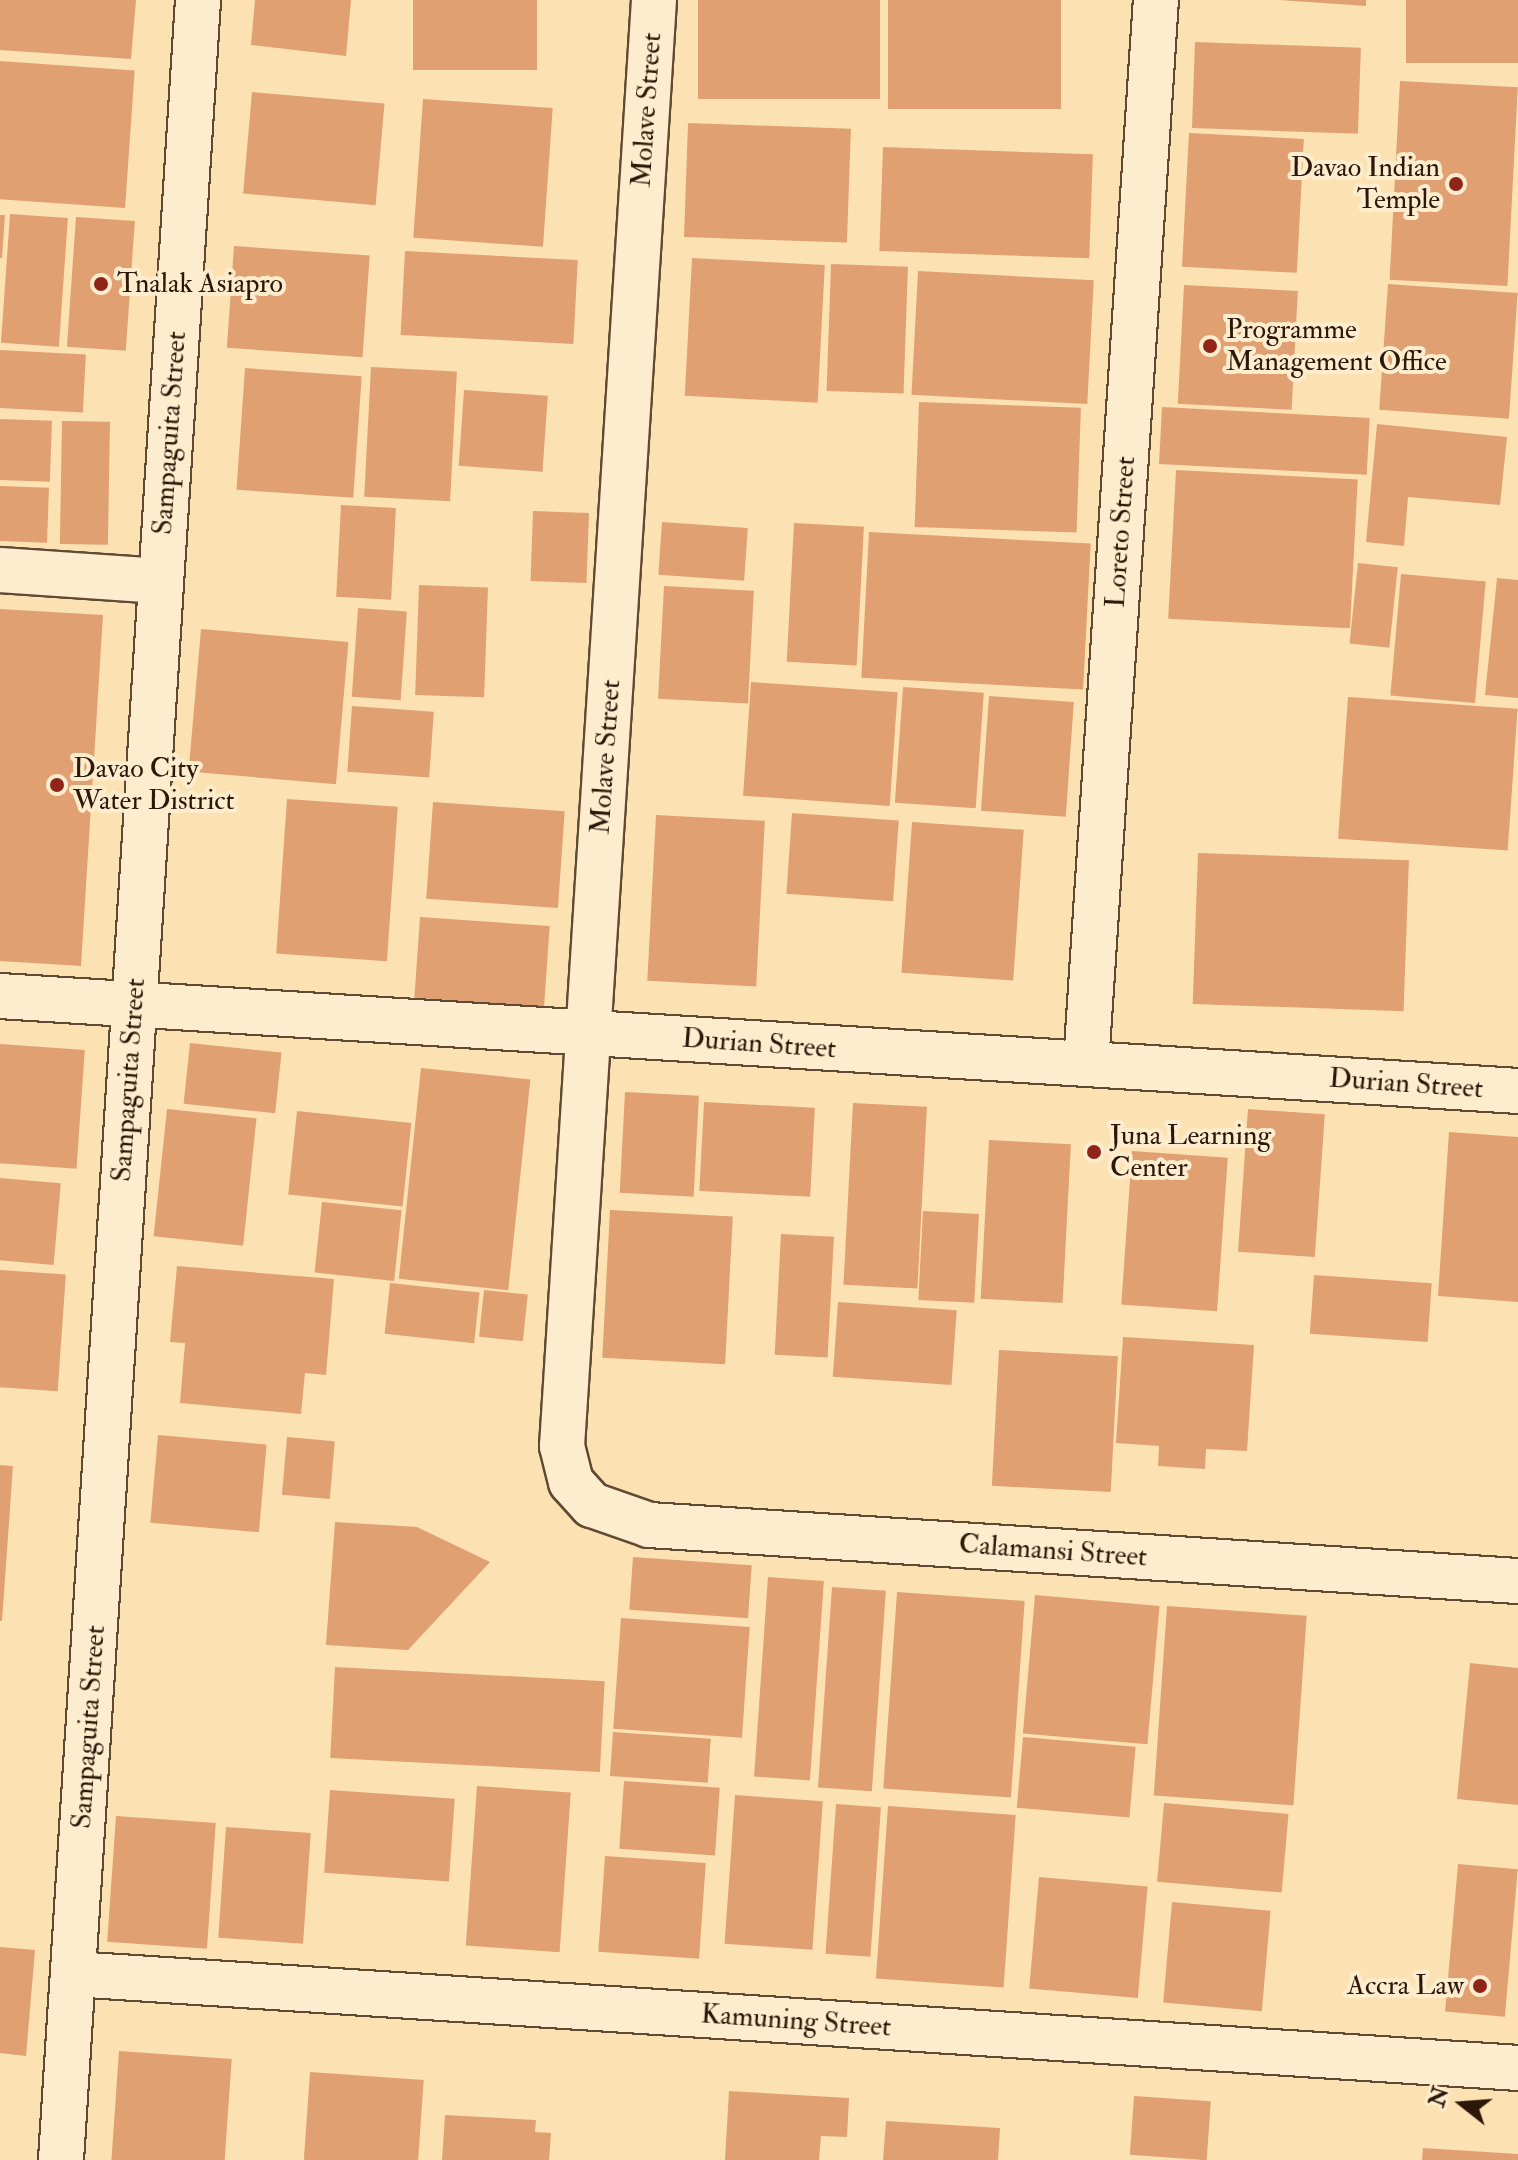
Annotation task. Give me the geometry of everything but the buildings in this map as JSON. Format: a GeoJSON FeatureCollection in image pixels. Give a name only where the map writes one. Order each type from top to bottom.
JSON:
{"type":"FeatureCollection","features":[{"type":"Feature","properties":{"kind":"street","name":"Sampaguita Street"},"geometry":{"type":"LineString","coordinates":[[61,2160],[198,0]]}},
{"type":"Feature","properties":{"kind":"street","name":"Molave Street"},"geometry":{"type":"LineString","coordinates":[[592,1505],[571,1482],[562,1446],[654,0]]}},
{"type":"Feature","properties":{"kind":"street","name":"Loreto Street"},"geometry":{"type":"LineString","coordinates":[[1086,1064],[1156,0]]}},
{"type":"Feature","properties":{"kind":"street"},"geometry":{"type":"LineString","coordinates":[[0,570],[161,581]]}},
{"type":"Feature","properties":{"kind":"street","name":"Durian Street"},"geometry":{"type":"LineString","coordinates":[[0,996],[1518,1091]]}},
{"type":"Feature","properties":{"kind":"street","name":"Calamansi Street"},"geometry":{"type":"LineString","coordinates":[[592,1505],[649,1525],[1518,1581]]}},
{"type":"Feature","properties":{"kind":"street","name":"Kamuning Street"},"geometry":{"type":"LineString","coordinates":[[73,1974],[1518,2068]]}},
{"type":"Feature","properties":{"kind":"place","name":"Davao Indian Temple"},"geometry":{"type":"Point","coordinates":[1456,184]}},
{"type":"Feature","properties":{"kind":"place","name":"Tnalak Asiapro"},"geometry":{"type":"Point","coordinates":[101,284]}},
{"type":"Feature","properties":{"kind":"place","name":"Programme Management Office"},"geometry":{"type":"Point","coordinates":[1210,346]}},
{"type":"Feature","properties":{"kind":"place","name":"Davao City Water District"},"geometry":{"type":"Point","coordinates":[57,785]}},
{"type":"Feature","properties":{"kind":"place","name":"Juna Learning Center"},"geometry":{"type":"Point","coordinates":[1094,1152]}},
{"type":"Feature","properties":{"kind":"place","name":"Accra Law"},"geometry":{"type":"Point","coordinates":[1480,1986]}}]}
